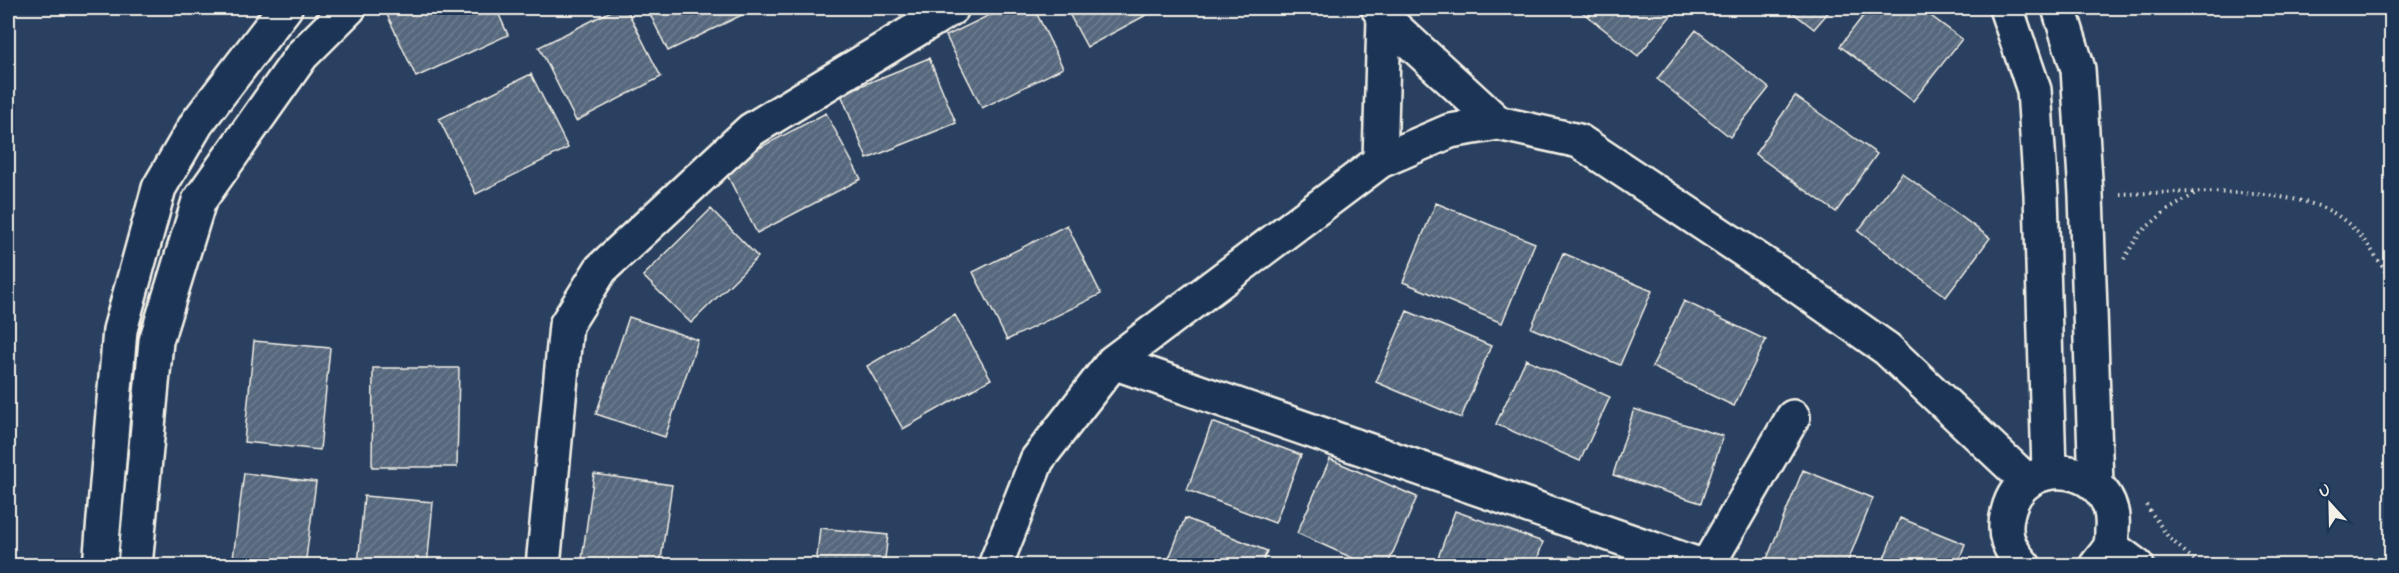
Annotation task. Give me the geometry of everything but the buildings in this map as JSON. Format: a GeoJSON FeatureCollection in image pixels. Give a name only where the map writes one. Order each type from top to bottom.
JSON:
{"type":"FeatureCollection","features":[{"type":"Feature","properties":{"kind":"street"},"geometry":{"type":"LineString","coordinates":[[135,566],[156,340],[199,201],[302,55],[349,8]]}},
{"type":"Feature","properties":{"kind":"street"},"geometry":{"type":"LineString","coordinates":[[543,566],[566,325],[601,269],[751,130],[952,8]]}},
{"type":"Feature","properties":{"kind":"street"},"geometry":{"type":"LineString","coordinates":[[2006,8],[2034,90],[2041,194],[2038,476]]}},
{"type":"Feature","properties":{"kind":"street"},"geometry":{"type":"LineString","coordinates":[[2059,8],[2078,69],[2086,195],[2096,484]]}},
{"type":"Feature","properties":{"kind":"street"},"geometry":{"type":"LineString","coordinates":[[1381,13],[1498,123]]}},
{"type":"Feature","properties":{"kind":"street"},"geometry":{"type":"LineString","coordinates":[[1380,161],[1381,13]]}},
{"type":"Feature","properties":{"kind":"street"},"geometry":{"type":"LineString","coordinates":[[100,566],[120,330],[159,188],[197,123],[278,15],[302,55]]}},
{"type":"Feature","properties":{"kind":"street"},"geometry":{"type":"LineString","coordinates":[[995,566],[1037,460],[1113,363],[1380,161],[1450,131],[1498,123],[1579,141],[1796,285],[1887,349],[2038,476]]}},
{"type":"Feature","properties":{"kind":"street"},"geometry":{"type":"LineString","coordinates":[[120,330],[156,340]]}},
{"type":"Feature","properties":{"kind":"street"},"geometry":{"type":"LineString","coordinates":[[1113,363],[1704,566],[1793,417]]}},
{"type":"Feature","properties":{"kind":"street"},"geometry":{"type":"LineString","coordinates":[[2024,566],[2011,551],[2005,526],[2011,501],[2038,476],[2074,472],[2096,484],[2114,513],[2103,556],[2137,566]]}},
{"type":"Feature","properties":{"kind":"path"},"geometry":{"type":"LineString","coordinates":[[2122,263],[2140,233],[2166,211],[2197,193]]}},
{"type":"Feature","properties":{"kind":"path"},"geometry":{"type":"LineString","coordinates":[[2086,195],[2233,193],[2300,199],[2340,216],[2371,247],[2391,282]]}}]}
